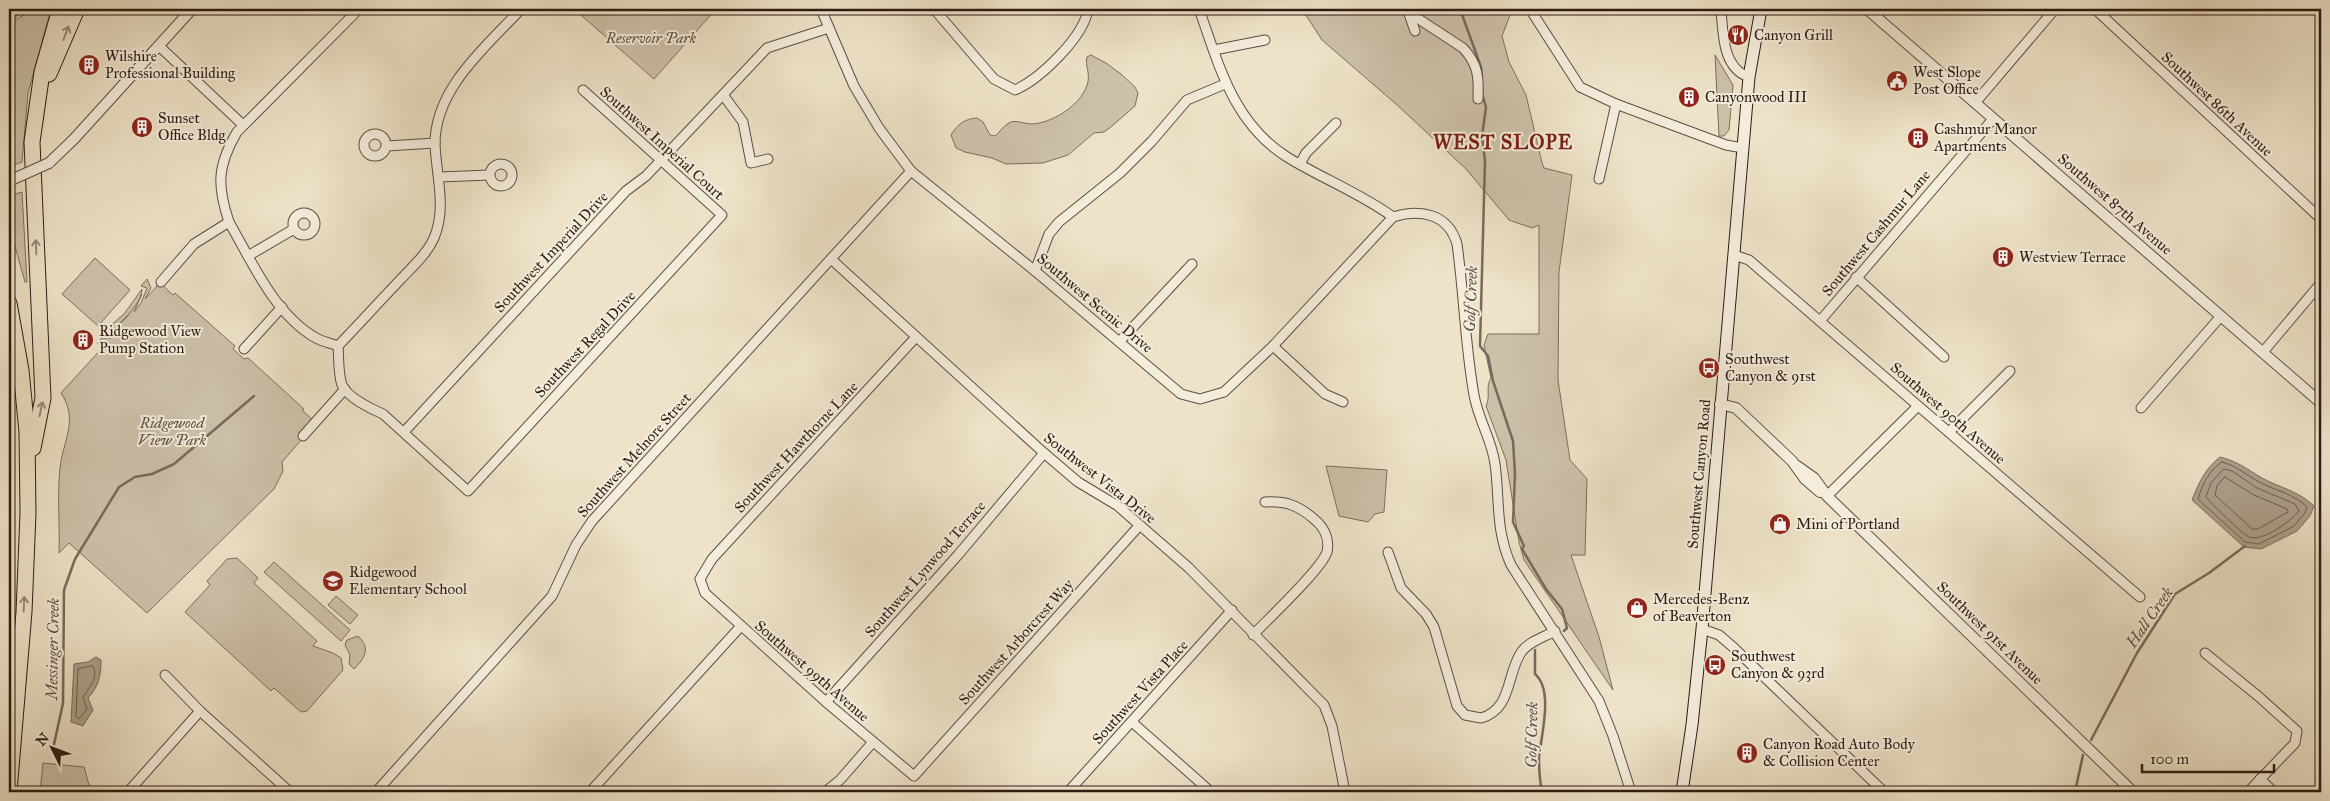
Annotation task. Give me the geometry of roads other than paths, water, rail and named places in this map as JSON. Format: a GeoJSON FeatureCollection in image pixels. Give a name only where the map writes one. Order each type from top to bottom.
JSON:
{"type":"FeatureCollection","features":[{"type":"Feature","properties":{"kind":"highway"},"geometry":{"type":"LineString","coordinates":[[28,474],[44,398],[32,142],[39,87],[60,9]]}},
{"type":"Feature","properties":{"kind":"highway"},"geometry":{"type":"LineString","coordinates":[[39,87],[50,72],[77,9]]}},
{"type":"Feature","properties":{"kind":"highway"},"geometry":{"type":"LineString","coordinates":[[9,303],[21,370],[27,432],[28,474],[24,612],[9,792]]}},
{"type":"Feature","properties":{"kind":"main road","name":"Southwest Canyon Road"},"geometry":{"type":"LineString","coordinates":[[1682,792],[1689,754],[1702,629],[1720,404],[1750,77],[1761,9]]}},
{"type":"Feature","properties":{"kind":"street"},"geometry":{"type":"LineString","coordinates":[[9,14],[18,9]]}},
{"type":"Feature","properties":{"kind":"street"},"geometry":{"type":"LineString","coordinates":[[9,181],[49,163],[64,149],[192,9]]}},
{"type":"Feature","properties":{"kind":"street"},"geometry":{"type":"LineString","coordinates":[[338,346],[317,339],[300,327],[282,307],[248,256],[229,222],[220,191],[220,176],[226,150],[243,125],[359,9]]}},
{"type":"Feature","properties":{"kind":"street"},"geometry":{"type":"LineString","coordinates":[[404,432],[383,414],[367,408],[345,388],[342,382],[338,346],[421,257],[434,238],[439,220],[440,177],[435,143],[442,104],[460,76],[520,9]]}},
{"type":"Feature","properties":{"kind":"street","name":"Southwest Scenic Drive"},"geometry":{"type":"LineString","coordinates":[[821,9],[854,86],[879,128],[911,171],[1120,341],[1181,394],[1200,399],[1224,392],[1273,346],[1393,218]]}},
{"type":"Feature","properties":{"kind":"street"},"geometry":{"type":"LineString","coordinates":[[934,9],[994,79],[1015,90],[1031,83],[1074,40],[1088,9]]}},
{"type":"Feature","properties":{"kind":"street"},"geometry":{"type":"LineString","coordinates":[[1199,9],[1225,84],[1249,124],[1268,143],[1300,164],[1378,207],[1393,218],[1415,212],[1430,216],[1442,222],[1455,236],[1462,278],[1472,384],[1478,411],[1494,459],[1496,496],[1504,550],[1511,565],[1599,701],[1613,736],[1630,792]]}},
{"type":"Feature","properties":{"kind":"street"},"geometry":{"type":"LineString","coordinates":[[1530,9],[1580,87],[1616,104],[1726,145],[1743,148]]}},
{"type":"Feature","properties":{"kind":"street"},"geometry":{"type":"LineString","coordinates":[[1721,9],[1728,56],[1742,73],[1750,77]]}},
{"type":"Feature","properties":{"kind":"street","name":"Southwest 87th Avenue"},"geometry":{"type":"LineString","coordinates":[[1866,9],[2321,403]]}},
{"type":"Feature","properties":{"kind":"street"},"geometry":{"type":"LineString","coordinates":[[1975,103],[2055,9]]}},
{"type":"Feature","properties":{"kind":"street","name":"Southwest 86th Avenue"},"geometry":{"type":"LineString","coordinates":[[2095,9],[2321,219]]}},
{"type":"Feature","properties":{"kind":"street"},"geometry":{"type":"LineString","coordinates":[[1407,10],[1415,31]]}},
{"type":"Feature","properties":{"kind":"street"},"geometry":{"type":"LineString","coordinates":[[1407,10],[1463,48],[1470,55],[1476,64],[1479,74],[1478,99]]}},
{"type":"Feature","properties":{"kind":"street","name":"Southwest Imperial Drive"},"geometry":{"type":"LineString","coordinates":[[404,432],[626,191],[646,176],[662,160],[767,48],[829,28]]}},
{"type":"Feature","properties":{"kind":"street"},"geometry":{"type":"LineString","coordinates":[[1214,50],[1265,40]]}},
{"type":"Feature","properties":{"kind":"street"},"geometry":{"type":"LineString","coordinates":[[159,46],[243,125]]}},
{"type":"Feature","properties":{"kind":"street"},"geometry":{"type":"LineString","coordinates":[[1035,271],[1049,234],[1059,222],[1120,173],[1152,141],[1187,100],[1225,84]]}},
{"type":"Feature","properties":{"kind":"street","name":"Southwest Imperial Court"},"geometry":{"type":"LineString","coordinates":[[583,90],[722,215]]}},
{"type":"Feature","properties":{"kind":"street"},"geometry":{"type":"LineString","coordinates":[[724,96],[743,122],[751,163],[768,159]]}},
{"type":"Feature","properties":{"kind":"street"},"geometry":{"type":"LineString","coordinates":[[1599,179],[1616,104]]}},
{"type":"Feature","properties":{"kind":"street","name":"Southwest Cashmur Lane"},"geometry":{"type":"LineString","coordinates":[[1820,321],[1993,119]]}},
{"type":"Feature","properties":{"kind":"street"},"geometry":{"type":"LineString","coordinates":[[1300,164],[1306,153],[1336,123]]}},
{"type":"Feature","properties":{"kind":"street"},"geometry":{"type":"LineString","coordinates":[[387,146],[435,143]]}},
{"type":"Feature","properties":{"kind":"street","name":"Southwest Melnore Street"},"geometry":{"type":"LineString","coordinates":[[376,792],[552,596],[576,545],[592,521],[911,171]]}},
{"type":"Feature","properties":{"kind":"street"},"geometry":{"type":"LineString","coordinates":[[440,177],[489,175]]}},
{"type":"Feature","properties":{"kind":"street","name":"Southwest Regal Drive"},"geometry":{"type":"LineString","coordinates":[[404,432],[468,491],[722,215]]}},
{"type":"Feature","properties":{"kind":"street"},"geometry":{"type":"LineString","coordinates":[[161,282],[194,244],[229,222]]}},
{"type":"Feature","properties":{"kind":"street"},"geometry":{"type":"LineString","coordinates":[[248,256],[294,229]]}},
{"type":"Feature","properties":{"kind":"street","name":"Southwest 90th Avenue"},"geometry":{"type":"LineString","coordinates":[[1734,255],[1749,260],[2140,597]]}},
{"type":"Feature","properties":{"kind":"street","name":"Southwest Vista Drive"},"geometry":{"type":"LineString","coordinates":[[831,259],[1044,453],[1078,482],[1103,496],[1189,568],[1324,705],[1339,752],[1345,792]]}},
{"type":"Feature","properties":{"kind":"street"},"geometry":{"type":"LineString","coordinates":[[1120,341],[1192,264]]}},
{"type":"Feature","properties":{"kind":"street"},"geometry":{"type":"LineString","coordinates":[[1856,278],[1944,357]]}},
{"type":"Feature","properties":{"kind":"street"},"geometry":{"type":"LineString","coordinates":[[2263,352],[2321,283]]}},
{"type":"Feature","properties":{"kind":"street"},"geometry":{"type":"LineString","coordinates":[[244,348],[282,307]]}},
{"type":"Feature","properties":{"kind":"street"},"geometry":{"type":"LineString","coordinates":[[2141,408],[2222,316]]}},
{"type":"Feature","properties":{"kind":"street","name":"Southwest Hawthorne Lane"},"geometry":{"type":"LineString","coordinates":[[700,579],[712,559],[916,337]]}},
{"type":"Feature","properties":{"kind":"street"},"geometry":{"type":"LineString","coordinates":[[1273,346],[1326,394],[1343,402]]}},
{"type":"Feature","properties":{"kind":"street"},"geometry":{"type":"LineString","coordinates":[[1949,432],[2010,370]]}},
{"type":"Feature","properties":{"kind":"street"},"geometry":{"type":"LineString","coordinates":[[303,436],[345,388]]}},
{"type":"Feature","properties":{"kind":"street","name":"Southwest 91st Avenue"},"geometry":{"type":"LineString","coordinates":[[1720,404],[1736,408],[1797,466],[1805,479],[1827,496],[2132,792]]}},
{"type":"Feature","properties":{"kind":"street"},"geometry":{"type":"LineString","coordinates":[[1827,496],[1918,406]]}},
{"type":"Feature","properties":{"kind":"street","name":"Southwest Lynwood Terrace"},"geometry":{"type":"LineString","coordinates":[[826,702],[958,555],[1044,453]]}},
{"type":"Feature","properties":{"kind":"street"},"geometry":{"type":"LineString","coordinates":[[1253,635],[1320,564],[1328,546],[1323,528],[1304,510],[1282,501],[1265,502]]}},
{"type":"Feature","properties":{"kind":"street","name":"Southwest Arborcrest Way"},"geometry":{"type":"LineString","coordinates":[[914,776],[1139,526]]}},
{"type":"Feature","properties":{"kind":"street"},"geometry":{"type":"LineString","coordinates":[[1388,552],[1401,588],[1426,614],[1434,627],[1443,652],[1452,694],[1457,706],[1465,715],[1481,718],[1492,713],[1506,697],[1522,652],[1533,642],[1555,631]]}},
{"type":"Feature","properties":{"kind":"street","name":"Southwest 99th Avenue"},"geometry":{"type":"LineString","coordinates":[[700,579],[706,593],[741,626],[872,742],[914,776]]}},
{"type":"Feature","properties":{"kind":"street","name":"Southwest Vista Place"},"geometry":{"type":"LineString","coordinates":[[1068,792],[1232,610]]}},
{"type":"Feature","properties":{"kind":"street"},"geometry":{"type":"LineString","coordinates":[[590,792],[741,626]]}},
{"type":"Feature","properties":{"kind":"street"},"geometry":{"type":"LineString","coordinates":[[1702,629],[1719,635],[1733,647],[1884,792]]}},
{"type":"Feature","properties":{"kind":"street"},"geometry":{"type":"LineString","coordinates":[[2205,654],[2289,722],[2297,731],[2298,736],[2295,743],[2248,792]]}},
{"type":"Feature","properties":{"kind":"street"},"geometry":{"type":"LineString","coordinates":[[164,675],[200,711],[290,792]]}},
{"type":"Feature","properties":{"kind":"street"},"geometry":{"type":"LineString","coordinates":[[128,792],[200,711]]}},
{"type":"Feature","properties":{"kind":"street"},"geometry":{"type":"LineString","coordinates":[[1132,722],[1211,792]]}},
{"type":"Feature","properties":{"kind":"street"},"geometry":{"type":"LineString","coordinates":[[825,792],[840,780],[872,742]]}},
{"type":"Feature","properties":{"kind":"street"},"geometry":{"type":"LineString","coordinates":[[2260,779],[2274,792]]}},
{"type":"Feature","properties":{"kind":"water"},"geometry":{"type":"Polygon","coordinates":[[[2220,457],[2237,463],[2262,478],[2301,496],[2314,506],[2310,516],[2297,531],[2261,549],[2244,547],[2192,500],[2203,476],[2220,457]]]}},
{"type":"Feature","properties":{"kind":"water"},"geometry":{"type":"Polygon","coordinates":[[[96,657],[101,660],[100,676],[95,689],[88,698],[93,710],[83,726],[71,722],[74,664],[88,662],[96,657]]]}},
{"type":"Feature","properties":{"kind":"waterway","name":"Golf Creek"},"geometry":{"type":"LineString","coordinates":[[1460,9],[1481,67],[1482,76]]}},
{"type":"Feature","properties":{"kind":"waterway","name":"Golf Creek"},"geometry":{"type":"LineString","coordinates":[[1482,94],[1486,107],[1482,136],[1485,161],[1480,346],[1488,356],[1493,381],[1513,441],[1515,474],[1513,522],[1524,546],[1522,549],[1546,589],[1562,609],[1567,628],[1564,631]]}},
{"type":"Feature","properties":{"kind":"waterway","name":"Messinger Creek"},"geometry":{"type":"LineString","coordinates":[[53,749],[63,703],[64,590],[75,559],[119,487],[135,477],[152,474],[174,464],[254,396]]}},
{"type":"Feature","properties":{"kind":"waterway","name":"Hall Creek"},"geometry":{"type":"LineString","coordinates":[[2091,740],[2137,653],[2175,594],[2209,573],[2245,546]]}},
{"type":"Feature","properties":{"kind":"waterway","name":"Golf Creek"},"geometry":{"type":"LineString","coordinates":[[1535,650],[1535,674],[1541,681],[1545,702],[1544,726],[1539,757],[1542,792]]}},
{"type":"Feature","properties":{"kind":"waterway","name":"Hall Creek"},"geometry":{"type":"LineString","coordinates":[[2075,792],[2083,755]]}},
{"type":"Feature","properties":{"kind":"place","name":"Canyon Grill"},"geometry":{"type":"Point","coordinates":[1738,35]}},
{"type":"Feature","properties":{"kind":"place","name":"Wilshire Professional Building"},"geometry":{"type":"Point","coordinates":[89,65]}},
{"type":"Feature","properties":{"kind":"place","name":"West Slope Post Office"},"geometry":{"type":"Point","coordinates":[1897,81]}},
{"type":"Feature","properties":{"kind":"place","name":"Canyonwood III"},"geometry":{"type":"Point","coordinates":[1689,97]}},
{"type":"Feature","properties":{"kind":"place","name":"Sunset Office Bldg"},"geometry":{"type":"Point","coordinates":[142,127]}},
{"type":"Feature","properties":{"kind":"place","name":"Cashmur Manor Apartments"},"geometry":{"type":"Point","coordinates":[1918,138]}},
{"type":"Feature","properties":{"kind":"place","name":"Westview Terrace"},"geometry":{"type":"Point","coordinates":[2003,257]}},
{"type":"Feature","properties":{"kind":"place","name":"Ridgewood View Pump Station"},"geometry":{"type":"Point","coordinates":[83,340]}},
{"type":"Feature","properties":{"kind":"place","name":"Southwest Canyon & 91st"},"geometry":{"type":"Point","coordinates":[1709,368]}},
{"type":"Feature","properties":{"kind":"place","name":"Mini of Portland"},"geometry":{"type":"Point","coordinates":[1780,524]}},
{"type":"Feature","properties":{"kind":"place","name":"Ridgewood Elementary School"},"geometry":{"type":"Point","coordinates":[333,581]}},
{"type":"Feature","properties":{"kind":"place","name":"Mercedes-Benz of Beaverton"},"geometry":{"type":"Point","coordinates":[1637,608]}},
{"type":"Feature","properties":{"kind":"place","name":"Southwest Canyon & 93rd"},"geometry":{"type":"Point","coordinates":[1715,665]}},
{"type":"Feature","properties":{"kind":"place","name":"Canyon Road Auto Body & Collision Center"},"geometry":{"type":"Point","coordinates":[1747,753]}},
{"type":"Feature","properties":{"kind":"district","name":"WEST SLOPE"},"geometry":{"type":"Point","coordinates":[1503,142]}},
{"type":"Feature","properties":{"kind":"park label","name":"Reservoir Park"},"geometry":{"type":"Point","coordinates":[651,38]}},
{"type":"Feature","properties":{"kind":"park label","name":"Ridgewood View Park"},"geometry":{"type":"Point","coordinates":[172,432]}}]}
